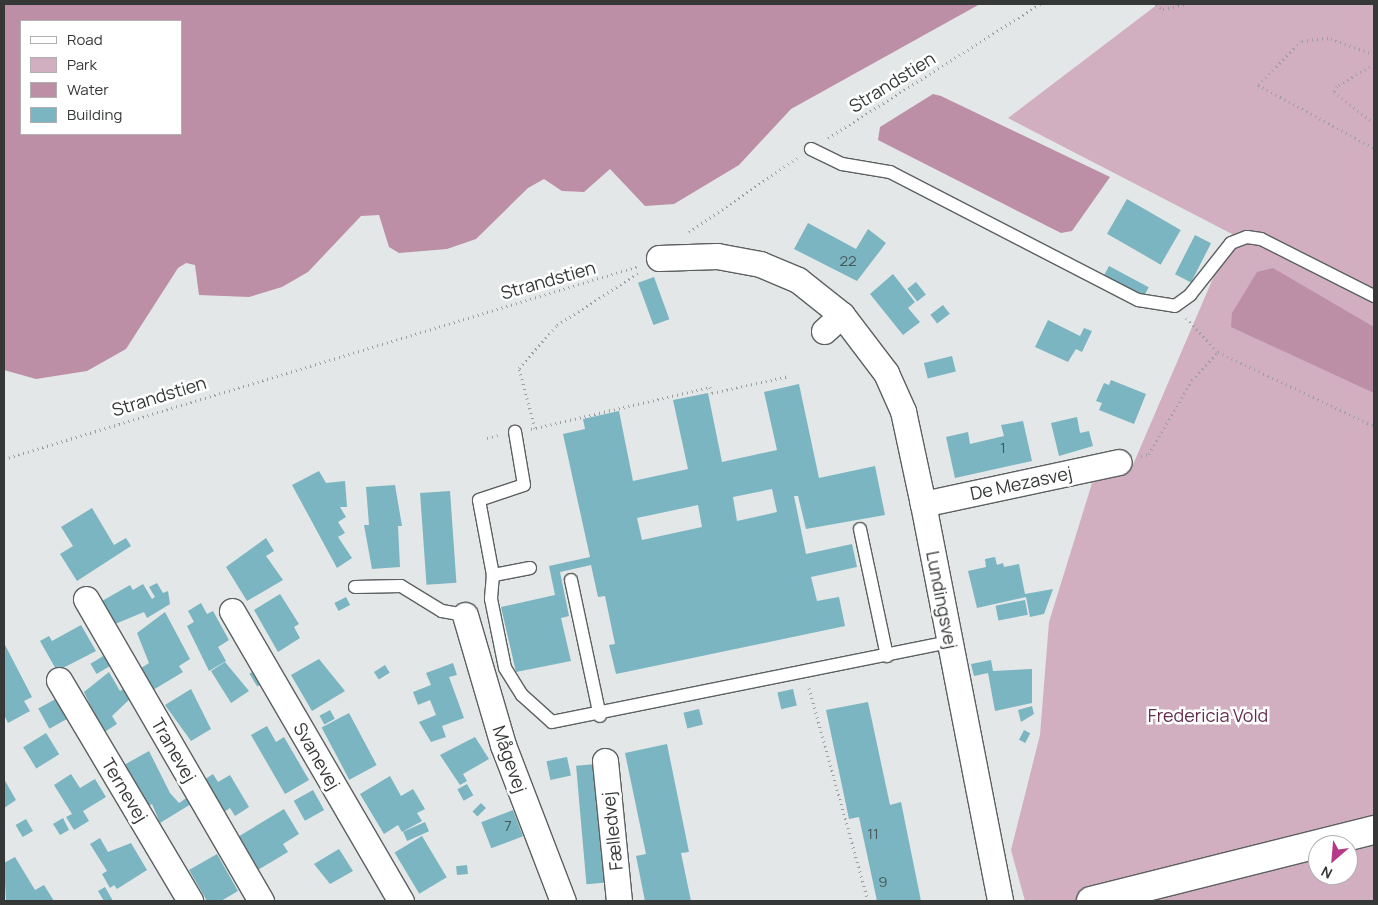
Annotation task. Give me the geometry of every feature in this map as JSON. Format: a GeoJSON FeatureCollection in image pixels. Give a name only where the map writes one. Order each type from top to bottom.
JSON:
{"type":"FeatureCollection","features":[{"type":"Feature","properties":{"kind":"street","name":"Lundingsvej"},"geometry":{"type":"LineString","coordinates":[[659,258],[717,256],[760,264],[798,280],[833,323],[886,373],[903,411],[923,504],[1000,901]]}},
{"type":"Feature","properties":{"kind":"street","name":"De Mezasvej"},"geometry":{"type":"LineString","coordinates":[[923,504],[1119,462]]}},
{"type":"Feature","properties":{"kind":"street","name":"Tranevej"},"geometry":{"type":"LineString","coordinates":[[86,599],[261,901]]}},
{"type":"Feature","properties":{"kind":"street","name":"Svanevej"},"geometry":{"type":"LineString","coordinates":[[232,611],[401,901]]}},
{"type":"Feature","properties":{"kind":"street","name":"Mågevej"},"geometry":{"type":"LineString","coordinates":[[465,615],[503,745],[562,901]]}},
{"type":"Feature","properties":{"kind":"street","name":"Ternevej"},"geometry":{"type":"LineString","coordinates":[[60,680],[190,901]]}},
{"type":"Feature","properties":{"kind":"street","name":"Fælledvej"},"geometry":{"type":"LineString","coordinates":[[605,761],[619,901]]}},
{"type":"Feature","properties":{"kind":"street"},"geometry":{"type":"LineString","coordinates":[[1091,901],[1374,830]]}},
{"type":"Feature","properties":{"kind":"lane"},"geometry":{"type":"LineString","coordinates":[[811,149],[842,164],[890,172],[1138,300],[1175,306],[1190,295],[1231,243],[1247,237],[1261,239],[1374,296]]}},
{"type":"Feature","properties":{"kind":"lane"},"geometry":{"type":"LineString","coordinates":[[514,432],[524,485],[479,500],[493,575],[491,599],[505,668],[522,695],[552,722],[600,716],[950,642]]}},
{"type":"Feature","properties":{"kind":"lane"},"geometry":{"type":"LineString","coordinates":[[860,529],[887,656]]}},
{"type":"Feature","properties":{"kind":"lane"},"geometry":{"type":"LineString","coordinates":[[493,575],[530,568]]}},
{"type":"Feature","properties":{"kind":"lane"},"geometry":{"type":"LineString","coordinates":[[571,580],[600,716]]}},
{"type":"Feature","properties":{"kind":"lane"},"geometry":{"type":"LineString","coordinates":[[355,587],[402,586],[442,611],[465,615]]}},
{"type":"Feature","properties":{"kind":"path","name":"Strandstien"},"geometry":{"type":"LineString","coordinates":[[4,459],[659,258],[704,220],[811,149],[1040,4]]}},
{"type":"Feature","properties":{"kind":"path"},"geometry":{"type":"LineString","coordinates":[[1156,4],[1163,9],[1186,4]]}},
{"type":"Feature","properties":{"kind":"path"},"geometry":{"type":"LineString","coordinates":[[1374,54],[1328,38],[1300,42],[1258,85],[1374,148]]}},
{"type":"Feature","properties":{"kind":"path"},"geometry":{"type":"LineString","coordinates":[[1374,64],[1337,86],[1334,92],[1374,123]]}},
{"type":"Feature","properties":{"kind":"path"},"geometry":{"type":"LineString","coordinates":[[535,428],[519,368],[557,325],[623,283]]}},
{"type":"Feature","properties":{"kind":"path"},"geometry":{"type":"LineString","coordinates":[[1175,306],[1218,352],[1374,426]]}},
{"type":"Feature","properties":{"kind":"path"},"geometry":{"type":"LineString","coordinates":[[1119,462],[1149,454],[1192,380],[1218,352]]}},
{"type":"Feature","properties":{"kind":"path"},"geometry":{"type":"LineString","coordinates":[[487,438],[710,387],[712,393],[789,376]]}},
{"type":"Feature","properties":{"kind":"path"},"geometry":{"type":"LineString","coordinates":[[806,673],[812,711],[822,731],[841,816],[854,839],[868,901]]}},
{"type":"Feature","properties":{"kind":"green space","name":"Fredericia Vold"},"geometry":{"type":"Polygon","coordinates":[[[1158,4],[1374,4],[1374,901],[1025,901],[1011,850],[1040,735],[1049,622],[1093,480],[1132,467],[1232,234],[1008,118],[1158,4]]]}},
{"type":"Feature","properties":{"kind":"water"},"geometry":{"type":"Polygon","coordinates":[[[4,4],[980,4],[791,109],[739,165],[674,204],[645,206],[610,169],[584,192],[562,191],[544,179],[528,188],[476,239],[447,249],[399,253],[389,247],[379,215],[361,216],[308,272],[282,287],[249,297],[199,295],[195,265],[186,263],[178,268],[126,349],[87,371],[36,379],[4,370],[4,4]]]}},
{"type":"Feature","properties":{"kind":"water"},"geometry":{"type":"Polygon","coordinates":[[[933,94],[941,96],[1110,177],[1072,231],[1061,233],[878,140],[880,127],[933,94]]]}},
{"type":"Feature","properties":{"kind":"water"},"geometry":{"type":"Polygon","coordinates":[[[1273,268],[1374,327],[1374,393],[1231,327],[1232,313],[1257,272],[1273,268]]]}},
{"type":"Feature","properties":{"kind":"building"},"geometry":{"type":"Polygon","coordinates":[[[1127,199],[1181,230],[1161,265],[1107,234],[1127,199]]]}},
{"type":"Feature","properties":{"kind":"building"},"geometry":{"type":"Polygon","coordinates":[[[808,223],[856,249],[868,229],[886,243],[857,281],[794,249],[808,223]]]}},
{"type":"Feature","properties":{"kind":"building"},"geometry":{"type":"Polygon","coordinates":[[[1195,235],[1211,243],[1191,282],[1175,274],[1195,235]]]}},
{"type":"Feature","properties":{"kind":"building"},"geometry":{"type":"Polygon","coordinates":[[[1109,266],[1149,287],[1143,298],[1103,277],[1109,266]]]}},
{"type":"Feature","properties":{"kind":"building"},"geometry":{"type":"Polygon","coordinates":[[[893,274],[915,302],[908,308],[920,322],[903,335],[870,294],[893,274]]]}},
{"type":"Feature","properties":{"kind":"building"},"geometry":{"type":"Polygon","coordinates":[[[654,277],[669,319],[653,325],[638,283],[654,277]]]}},
{"type":"Feature","properties":{"kind":"building"},"geometry":{"type":"Polygon","coordinates":[[[916,282],[926,295],[917,301],[907,289],[916,282]]]}},
{"type":"Feature","properties":{"kind":"building"},"geometry":{"type":"Polygon","coordinates":[[[943,305],[950,314],[937,324],[930,315],[943,305]]]}},
{"type":"Feature","properties":{"kind":"building"},"geometry":{"type":"Polygon","coordinates":[[[1048,320],[1080,336],[1084,328],[1092,331],[1082,352],[1076,349],[1068,362],[1035,347],[1048,320]]]}},
{"type":"Feature","properties":{"kind":"building"},"geometry":{"type":"Polygon","coordinates":[[[952,356],[956,372],[928,379],[924,363],[952,356]]]}},
{"type":"Feature","properties":{"kind":"building"},"geometry":{"type":"Polygon","coordinates":[[[1111,380],[1146,394],[1134,424],[1099,410],[1102,403],[1096,401],[1104,383],[1109,385],[1111,380]]]}},
{"type":"Feature","properties":{"kind":"building"},"geometry":{"type":"Polygon","coordinates":[[[799,384],[819,478],[875,466],[885,515],[806,529],[798,496],[794,496],[806,554],[852,544],[857,567],[811,577],[817,601],[839,597],[845,626],[616,674],[609,645],[615,644],[605,596],[598,597],[591,565],[560,572],[569,616],[561,618],[571,661],[516,672],[501,607],[555,595],[549,566],[590,557],[563,434],[585,429],[583,419],[619,411],[633,481],[688,469],[673,400],[708,393],[722,462],[777,450],[764,392],[799,384]],[[772,489],[733,497],[737,521],[777,512],[772,489]],[[698,505],[637,518],[642,540],[702,527],[698,505]]]}},
{"type":"Feature","properties":{"kind":"building"},"geometry":{"type":"Polygon","coordinates":[[[1077,417],[1080,433],[1089,431],[1093,446],[1059,456],[1051,423],[1077,417]]]}},
{"type":"Feature","properties":{"kind":"building"},"geometry":{"type":"Polygon","coordinates":[[[1023,421],[1032,461],[955,478],[946,437],[968,432],[970,444],[1004,436],[1001,425],[1023,421]]]}},
{"type":"Feature","properties":{"kind":"building"},"geometry":{"type":"Polygon","coordinates":[[[319,471],[326,483],[345,481],[347,507],[340,507],[346,517],[338,522],[345,533],[338,537],[352,558],[337,568],[292,485],[319,471]]]}},
{"type":"Feature","properties":{"kind":"building"},"geometry":{"type":"Polygon","coordinates":[[[395,485],[402,526],[398,526],[400,567],[372,569],[364,525],[369,525],[366,487],[395,485]]]}},
{"type":"Feature","properties":{"kind":"building"},"geometry":{"type":"Polygon","coordinates":[[[450,491],[456,583],[426,585],[420,493],[450,491]]]}},
{"type":"Feature","properties":{"kind":"building"},"geometry":{"type":"Polygon","coordinates":[[[92,508],[114,545],[126,538],[131,546],[77,581],[60,554],[73,546],[61,527],[92,508]]]}},
{"type":"Feature","properties":{"kind":"building"},"geometry":{"type":"Polygon","coordinates":[[[266,538],[274,551],[266,556],[283,580],[247,601],[226,567],[266,538]]]}},
{"type":"Feature","properties":{"kind":"building"},"geometry":{"type":"Polygon","coordinates":[[[995,557],[997,565],[1003,563],[1004,567],[1019,564],[1025,594],[1053,589],[1044,614],[1030,617],[1026,597],[977,608],[968,571],[986,567],[985,559],[995,557]]]}},
{"type":"Feature","properties":{"kind":"building"},"geometry":{"type":"Polygon","coordinates":[[[157,583],[163,593],[168,591],[170,604],[147,618],[144,612],[115,624],[102,601],[130,585],[133,590],[143,584],[152,599],[155,597],[149,587],[157,583]]]}},
{"type":"Feature","properties":{"kind":"building"},"geometry":{"type":"Polygon","coordinates":[[[280,594],[299,624],[294,627],[300,638],[278,652],[254,610],[280,594]]]}},
{"type":"Feature","properties":{"kind":"building"},"geometry":{"type":"Polygon","coordinates":[[[346,597],[350,605],[339,611],[334,603],[346,597]]]}},
{"type":"Feature","properties":{"kind":"building"},"geometry":{"type":"Polygon","coordinates":[[[1025,600],[1028,615],[998,620],[996,606],[1025,600]]]}},
{"type":"Feature","properties":{"kind":"building"},"geometry":{"type":"Polygon","coordinates":[[[201,603],[207,614],[213,611],[229,640],[218,647],[226,661],[209,671],[187,626],[194,622],[188,611],[201,603]]]}},
{"type":"Feature","properties":{"kind":"building"},"geometry":{"type":"Polygon","coordinates":[[[165,612],[190,659],[179,666],[183,672],[148,693],[135,672],[149,663],[137,633],[165,612]]]}},
{"type":"Feature","properties":{"kind":"building"},"geometry":{"type":"Polygon","coordinates":[[[81,625],[96,651],[57,671],[40,641],[49,636],[52,641],[81,625]]]}},
{"type":"Feature","properties":{"kind":"building"},"geometry":{"type":"Polygon","coordinates":[[[4,643],[32,697],[24,701],[30,711],[8,723],[4,715],[4,643]]]}},
{"type":"Feature","properties":{"kind":"building"},"geometry":{"type":"Polygon","coordinates":[[[105,655],[111,665],[97,674],[90,664],[105,655]]]}},
{"type":"Feature","properties":{"kind":"building"},"geometry":{"type":"Polygon","coordinates":[[[319,659],[345,691],[312,711],[291,675],[319,659]]]}},
{"type":"Feature","properties":{"kind":"building"},"geometry":{"type":"Polygon","coordinates":[[[991,660],[993,671],[1032,669],[1032,703],[995,711],[988,673],[974,676],[971,664],[991,660]]]}},
{"type":"Feature","properties":{"kind":"building"},"geometry":{"type":"Polygon","coordinates":[[[225,662],[249,691],[231,703],[211,671],[225,662]]]}},
{"type":"Feature","properties":{"kind":"building"},"geometry":{"type":"Polygon","coordinates":[[[453,663],[457,675],[449,677],[464,718],[442,726],[446,737],[431,742],[419,722],[436,715],[430,700],[418,705],[413,692],[431,685],[426,673],[453,663]]]}},
{"type":"Feature","properties":{"kind":"building"},"geometry":{"type":"Polygon","coordinates":[[[385,665],[390,673],[379,680],[374,672],[385,665]]]}},
{"type":"Feature","properties":{"kind":"building"},"geometry":{"type":"Polygon","coordinates":[[[257,669],[265,682],[257,686],[249,674],[257,669]]]}},
{"type":"Feature","properties":{"kind":"building"},"geometry":{"type":"Polygon","coordinates":[[[109,672],[120,691],[126,687],[132,697],[112,716],[117,724],[98,736],[85,715],[93,711],[84,692],[109,672]]]}},
{"type":"Feature","properties":{"kind":"building"},"geometry":{"type":"Polygon","coordinates":[[[191,689],[211,729],[191,741],[165,705],[191,689]]]}},
{"type":"Feature","properties":{"kind":"building"},"geometry":{"type":"Polygon","coordinates":[[[793,689],[797,706],[781,709],[777,693],[793,689]]]}},
{"type":"Feature","properties":{"kind":"building"},"geometry":{"type":"Polygon","coordinates":[[[61,696],[72,716],[49,729],[38,709],[61,696]]]}},
{"type":"Feature","properties":{"kind":"building"},"geometry":{"type":"Polygon","coordinates":[[[868,702],[890,805],[901,802],[921,901],[877,901],[859,817],[849,819],[826,710],[868,702]]]}},
{"type":"Feature","properties":{"kind":"building"},"geometry":{"type":"Polygon","coordinates":[[[1032,706],[1034,714],[1021,722],[1018,710],[1032,706]]]}},
{"type":"Feature","properties":{"kind":"building"},"geometry":{"type":"Polygon","coordinates":[[[699,709],[703,725],[687,728],[683,713],[699,709]]]}},
{"type":"Feature","properties":{"kind":"building"},"geometry":{"type":"Polygon","coordinates":[[[330,710],[335,719],[324,725],[320,716],[330,710]]]}},
{"type":"Feature","properties":{"kind":"building"},"geometry":{"type":"Polygon","coordinates":[[[349,713],[377,765],[349,780],[322,728],[349,713]]]}},
{"type":"Feature","properties":{"kind":"building"},"geometry":{"type":"Polygon","coordinates":[[[267,726],[276,742],[284,737],[309,780],[285,794],[251,735],[267,726]]]}},
{"type":"Feature","properties":{"kind":"building"},"geometry":{"type":"Polygon","coordinates":[[[1024,730],[1030,733],[1025,743],[1019,740],[1024,730]]]}},
{"type":"Feature","properties":{"kind":"building"},"geometry":{"type":"Polygon","coordinates":[[[46,733],[59,754],[36,769],[23,747],[46,733]]]}},
{"type":"Feature","properties":{"kind":"building"},"geometry":{"type":"Polygon","coordinates":[[[475,737],[489,759],[463,774],[467,781],[460,785],[440,755],[475,737]]]}},
{"type":"Feature","properties":{"kind":"building"},"geometry":{"type":"Polygon","coordinates":[[[667,744],[689,852],[681,853],[691,901],[645,901],[636,856],[646,854],[625,753],[667,744]]]}},
{"type":"Feature","properties":{"kind":"building"},"geometry":{"type":"Polygon","coordinates":[[[149,751],[170,793],[179,803],[188,797],[191,804],[160,823],[152,804],[149,806],[124,765],[149,751]]]}},
{"type":"Feature","properties":{"kind":"building"},"geometry":{"type":"Polygon","coordinates":[[[567,757],[571,776],[550,780],[546,761],[567,757]]]}},
{"type":"Feature","properties":{"kind":"building"},"geometry":{"type":"Polygon","coordinates":[[[596,764],[606,883],[586,884],[576,766],[596,764]]]}},
{"type":"Feature","properties":{"kind":"building"},"geometry":{"type":"Polygon","coordinates":[[[71,774],[80,788],[95,779],[106,797],[83,811],[89,821],[74,830],[66,817],[72,814],[54,785],[71,774]]]}},
{"type":"Feature","properties":{"kind":"building"},"geometry":{"type":"Polygon","coordinates":[[[213,774],[218,782],[230,775],[249,807],[235,816],[230,808],[218,816],[198,784],[213,774]]]}},
{"type":"Feature","properties":{"kind":"building"},"geometry":{"type":"Polygon","coordinates":[[[390,776],[401,796],[413,789],[425,809],[417,813],[422,821],[402,832],[398,825],[384,834],[360,794],[390,776]]]}},
{"type":"Feature","properties":{"kind":"building"},"geometry":{"type":"Polygon","coordinates":[[[4,779],[16,800],[4,808],[4,779]]]}},
{"type":"Feature","properties":{"kind":"building"},"geometry":{"type":"Polygon","coordinates":[[[467,784],[473,795],[464,801],[457,789],[467,784]]]}},
{"type":"Feature","properties":{"kind":"building"},"geometry":{"type":"Polygon","coordinates":[[[313,790],[324,810],[305,821],[294,801],[313,790]]]}},
{"type":"Feature","properties":{"kind":"building"},"geometry":{"type":"Polygon","coordinates":[[[481,803],[486,808],[477,816],[473,811],[481,803]]]}},
{"type":"Feature","properties":{"kind":"building"},"geometry":{"type":"Polygon","coordinates":[[[284,809],[299,834],[283,844],[288,852],[251,874],[231,841],[284,809]]]}},
{"type":"Feature","properties":{"kind":"building"},"geometry":{"type":"Polygon","coordinates":[[[513,810],[523,836],[491,848],[481,822],[513,810]]]}},
{"type":"Feature","properties":{"kind":"building"},"geometry":{"type":"Polygon","coordinates":[[[63,818],[69,830],[60,835],[53,824],[63,818]]]}},
{"type":"Feature","properties":{"kind":"building"},"geometry":{"type":"Polygon","coordinates":[[[26,819],[33,831],[23,837],[16,825],[26,819]]]}},
{"type":"Feature","properties":{"kind":"building"},"geometry":{"type":"Polygon","coordinates":[[[425,822],[429,831],[407,841],[403,832],[425,822]]]}},
{"type":"Feature","properties":{"kind":"building"},"geometry":{"type":"Polygon","coordinates":[[[422,836],[447,877],[419,894],[395,852],[422,836]]]}},
{"type":"Feature","properties":{"kind":"building"},"geometry":{"type":"Polygon","coordinates":[[[100,838],[108,852],[131,843],[147,870],[117,889],[114,885],[110,888],[102,874],[107,871],[90,844],[100,838]]]}},
{"type":"Feature","properties":{"kind":"building"},"geometry":{"type":"Polygon","coordinates":[[[339,849],[353,871],[330,884],[314,864],[339,849]]]}},
{"type":"Feature","properties":{"kind":"building"},"geometry":{"type":"Polygon","coordinates":[[[217,854],[238,891],[221,901],[207,901],[189,870],[217,854]]]}},
{"type":"Feature","properties":{"kind":"building"},"geometry":{"type":"Polygon","coordinates":[[[15,857],[35,890],[44,885],[54,901],[6,901],[4,863],[15,857]]]}},
{"type":"Feature","properties":{"kind":"building"},"geometry":{"type":"Polygon","coordinates":[[[467,865],[468,874],[457,875],[456,866],[467,865]]]}},
{"type":"Feature","properties":{"kind":"building"},"geometry":{"type":"Polygon","coordinates":[[[105,887],[113,901],[104,901],[98,891],[105,887]]]}}]}
